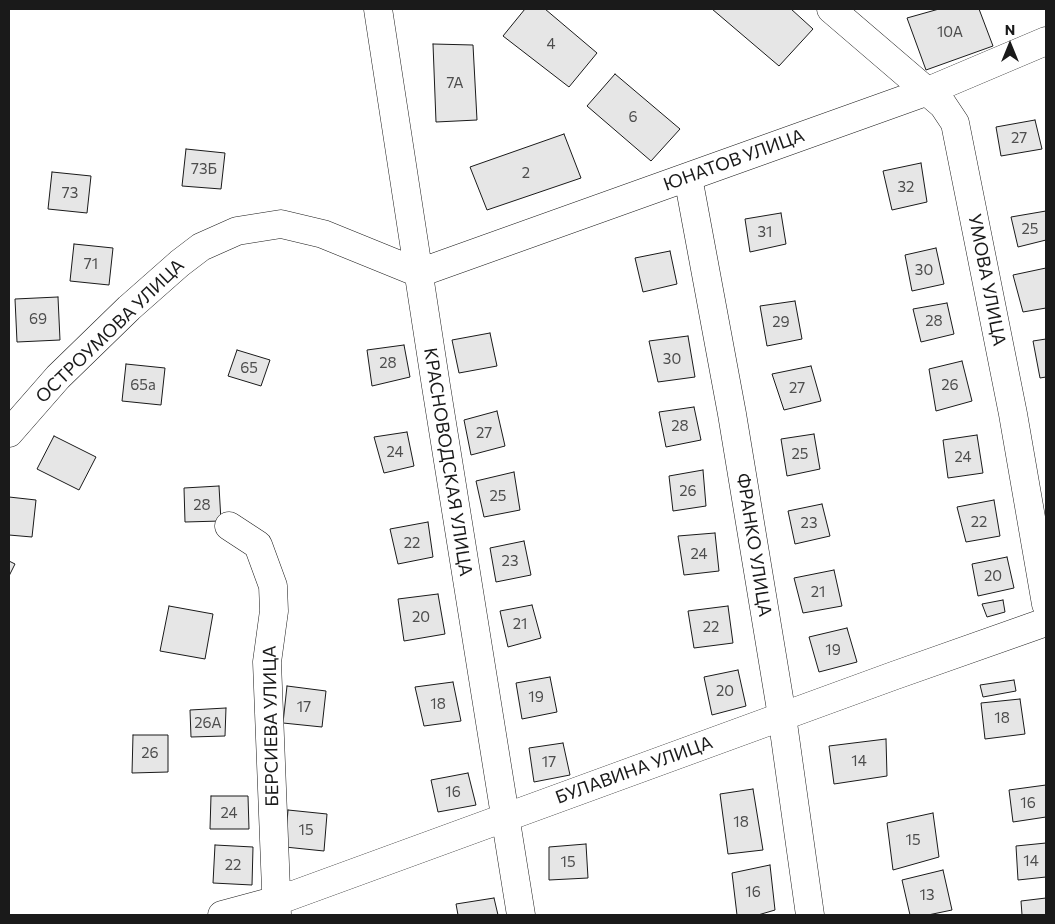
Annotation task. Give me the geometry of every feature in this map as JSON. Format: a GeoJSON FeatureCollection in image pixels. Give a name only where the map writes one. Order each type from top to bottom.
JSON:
{"type":"FeatureCollection","features":[{"type":"Feature","properties":{"kind":"street","name":"КРАСНОВОДСКАЯ УЛИЦА"},"geometry":{"type":"LineString","coordinates":[[378,9],[418,273],[521,915]]}},
{"type":"Feature","properties":{"kind":"street","name":"УМОВА УЛИЦА"},"geometry":{"type":"LineString","coordinates":[[831,9],[928,91],[943,105],[955,123],[1013,414],[1046,604]]}},
{"type":"Feature","properties":{"kind":"street","name":"ЮНАТОВ УЛИЦА"},"geometry":{"type":"LineString","coordinates":[[418,273],[928,91],[1046,41]]}},
{"type":"Feature","properties":{"kind":"street","name":"ФРАНКО УЛИЦА"},"geometry":{"type":"LineString","coordinates":[[688,177],[732,414],[782,716],[810,915]]}},
{"type":"Feature","properties":{"kind":"street","name":"ОСТРОУМОВА УЛИЦА"},"geometry":{"type":"LineString","coordinates":[[9,433],[58,378],[129,308],[172,269],[201,247],[237,231],[281,224],[315,232],[363,249],[418,273]]}},
{"type":"Feature","properties":{"kind":"street","name":"БЕРСИЕВА УЛИЦА"},"geometry":{"type":"LineString","coordinates":[[229,526],[258,545],[273,586],[274,611],[267,662],[276,908]]}},
{"type":"Feature","properties":{"kind":"street","name":"БУЛАВИНА УЛИЦА"},"geometry":{"type":"LineString","coordinates":[[222,915],[276,908],[505,817],[1046,622]]}},
{"type":"Feature","properties":{"kind":"building"},"geometry":{"type":"Polygon","coordinates":[[[525,9],[545,9],[597,53],[569,87],[503,36],[525,9]]]}},
{"type":"Feature","properties":{"kind":"building"},"geometry":{"type":"Polygon","coordinates":[[[712,9],[791,9],[813,29],[779,66],[712,9]]]}},
{"type":"Feature","properties":{"kind":"building"},"geometry":{"type":"Polygon","coordinates":[[[939,9],[979,9],[993,46],[926,70],[907,18],[939,9]]]}},
{"type":"Feature","properties":{"kind":"building"},"geometry":{"type":"Polygon","coordinates":[[[433,44],[473,45],[477,120],[436,122],[433,44]]]}},
{"type":"Feature","properties":{"kind":"building"},"geometry":{"type":"Polygon","coordinates":[[[615,74],[680,129],[651,161],[587,106],[615,74]]]}},
{"type":"Feature","properties":{"kind":"building"},"geometry":{"type":"Polygon","coordinates":[[[1035,120],[1042,149],[1001,156],[996,127],[1035,120]]]}},
{"type":"Feature","properties":{"kind":"building"},"geometry":{"type":"Polygon","coordinates":[[[564,134],[581,178],[487,210],[470,167],[564,134]]]}},
{"type":"Feature","properties":{"kind":"building"},"geometry":{"type":"Polygon","coordinates":[[[186,149],[225,153],[221,189],[182,186],[186,149]]]}},
{"type":"Feature","properties":{"kind":"building"},"geometry":{"type":"Polygon","coordinates":[[[921,163],[927,202],[892,210],[883,171],[921,163]]]}},
{"type":"Feature","properties":{"kind":"building"},"geometry":{"type":"Polygon","coordinates":[[[52,172],[91,176],[87,213],[48,209],[52,172]]]}},
{"type":"Feature","properties":{"kind":"building"},"geometry":{"type":"Polygon","coordinates":[[[1046,211],[1046,240],[1018,247],[1011,217],[1046,211]]]}},
{"type":"Feature","properties":{"kind":"building"},"geometry":{"type":"Polygon","coordinates":[[[781,213],[786,244],[750,252],[745,219],[781,213]]]}},
{"type":"Feature","properties":{"kind":"building"},"geometry":{"type":"Polygon","coordinates":[[[74,244],[113,248],[109,285],[70,281],[74,244]]]}},
{"type":"Feature","properties":{"kind":"building"},"geometry":{"type":"Polygon","coordinates":[[[936,248],[944,284],[912,291],[905,255],[936,248]]]}},
{"type":"Feature","properties":{"kind":"building"},"geometry":{"type":"Polygon","coordinates":[[[670,251],[677,284],[643,292],[635,258],[670,251]]]}},
{"type":"Feature","properties":{"kind":"building"},"geometry":{"type":"Polygon","coordinates":[[[1046,268],[1046,308],[1023,312],[1013,275],[1046,268]]]}},
{"type":"Feature","properties":{"kind":"building"},"geometry":{"type":"Polygon","coordinates":[[[58,297],[60,340],[17,342],[15,299],[58,297]]]}},
{"type":"Feature","properties":{"kind":"building"},"geometry":{"type":"Polygon","coordinates":[[[795,301],[802,339],[767,346],[760,306],[795,301]]]}},
{"type":"Feature","properties":{"kind":"building"},"geometry":{"type":"Polygon","coordinates":[[[947,303],[954,334],[921,342],[913,309],[947,303]]]}},
{"type":"Feature","properties":{"kind":"building"},"geometry":{"type":"Polygon","coordinates":[[[490,333],[497,366],[459,373],[452,340],[490,333]]]}},
{"type":"Feature","properties":{"kind":"building"},"geometry":{"type":"Polygon","coordinates":[[[688,336],[695,377],[658,382],[649,341],[688,336]]]}},
{"type":"Feature","properties":{"kind":"building"},"geometry":{"type":"Polygon","coordinates":[[[1046,339],[1046,377],[1040,378],[1033,341],[1046,339]]]}},
{"type":"Feature","properties":{"kind":"building"},"geometry":{"type":"Polygon","coordinates":[[[404,345],[410,377],[372,386],[367,350],[404,345]]]}},
{"type":"Feature","properties":{"kind":"building"},"geometry":{"type":"Polygon","coordinates":[[[237,350],[270,360],[261,386],[228,376],[237,350]]]}},
{"type":"Feature","properties":{"kind":"building"},"geometry":{"type":"Polygon","coordinates":[[[962,361],[972,401],[936,411],[929,369],[962,361]]]}},
{"type":"Feature","properties":{"kind":"building"},"geometry":{"type":"Polygon","coordinates":[[[126,364],[165,368],[161,405],[122,401],[126,364]]]}},
{"type":"Feature","properties":{"kind":"building"},"geometry":{"type":"Polygon","coordinates":[[[811,366],[821,401],[784,410],[772,374],[811,366]]]}},
{"type":"Feature","properties":{"kind":"building"},"geometry":{"type":"Polygon","coordinates":[[[694,407],[701,440],[666,447],[659,412],[694,407]]]}},
{"type":"Feature","properties":{"kind":"building"},"geometry":{"type":"Polygon","coordinates":[[[497,411],[505,446],[471,455],[464,420],[497,411]]]}},
{"type":"Feature","properties":{"kind":"building"},"geometry":{"type":"Polygon","coordinates":[[[407,432],[414,466],[384,473],[374,437],[407,432]]]}},
{"type":"Feature","properties":{"kind":"building"},"geometry":{"type":"Polygon","coordinates":[[[814,434],[820,469],[787,476],[781,439],[814,434]]]}},
{"type":"Feature","properties":{"kind":"building"},"geometry":{"type":"Polygon","coordinates":[[[977,435],[983,473],[948,478],[943,440],[977,435]]]}},
{"type":"Feature","properties":{"kind":"building"},"geometry":{"type":"Polygon","coordinates":[[[54,436],[96,457],[79,490],[37,469],[54,436]]]}},
{"type":"Feature","properties":{"kind":"building"},"geometry":{"type":"Polygon","coordinates":[[[703,470],[706,506],[673,511],[669,476],[703,470]]]}},
{"type":"Feature","properties":{"kind":"building"},"geometry":{"type":"Polygon","coordinates":[[[514,472],[520,510],[484,517],[476,481],[514,472]]]}},
{"type":"Feature","properties":{"kind":"building"},"geometry":{"type":"Polygon","coordinates":[[[219,486],[221,521],[185,522],[184,488],[219,486]]]}},
{"type":"Feature","properties":{"kind":"building"},"geometry":{"type":"Polygon","coordinates":[[[9,497],[36,500],[32,537],[9,535],[9,497]]]}},
{"type":"Feature","properties":{"kind":"building"},"geometry":{"type":"Polygon","coordinates":[[[994,500],[1000,536],[966,542],[957,507],[994,500]]]}},
{"type":"Feature","properties":{"kind":"building"},"geometry":{"type":"Polygon","coordinates":[[[822,504],[830,536],[795,544],[788,511],[822,504]]]}},
{"type":"Feature","properties":{"kind":"building"},"geometry":{"type":"Polygon","coordinates":[[[428,522],[433,557],[398,564],[390,529],[428,522]]]}},
{"type":"Feature","properties":{"kind":"building"},"geometry":{"type":"Polygon","coordinates":[[[715,533],[719,571],[684,575],[678,536],[715,533]]]}},
{"type":"Feature","properties":{"kind":"building"},"geometry":{"type":"Polygon","coordinates":[[[524,541],[531,575],[496,582],[490,548],[524,541]]]}},
{"type":"Feature","properties":{"kind":"building"},"geometry":{"type":"Polygon","coordinates":[[[1007,557],[1014,588],[978,596],[972,564],[1007,557]]]}},
{"type":"Feature","properties":{"kind":"building"},"geometry":{"type":"Polygon","coordinates":[[[9,561],[15,564],[9,576],[9,561]]]}},
{"type":"Feature","properties":{"kind":"building"},"geometry":{"type":"Polygon","coordinates":[[[834,570],[842,606],[803,613],[794,578],[834,570]]]}},
{"type":"Feature","properties":{"kind":"building"},"geometry":{"type":"Polygon","coordinates":[[[438,594],[445,634],[404,641],[398,599],[438,594]]]}},
{"type":"Feature","properties":{"kind":"building"},"geometry":{"type":"Polygon","coordinates":[[[1003,600],[1005,612],[987,617],[982,604],[1003,600]]]}},
{"type":"Feature","properties":{"kind":"building"},"geometry":{"type":"Polygon","coordinates":[[[532,605],[541,638],[508,647],[500,611],[532,605]]]}},
{"type":"Feature","properties":{"kind":"building"},"geometry":{"type":"Polygon","coordinates":[[[169,606],[213,614],[205,659],[160,651],[169,606]]]}},
{"type":"Feature","properties":{"kind":"building"},"geometry":{"type":"Polygon","coordinates":[[[728,606],[733,643],[694,648],[688,611],[728,606]]]}},
{"type":"Feature","properties":{"kind":"building"},"geometry":{"type":"Polygon","coordinates":[[[847,628],[857,662],[819,672],[809,637],[847,628]]]}},
{"type":"Feature","properties":{"kind":"building"},"geometry":{"type":"Polygon","coordinates":[[[738,670],[746,706],[712,715],[704,677],[738,670]]]}},
{"type":"Feature","properties":{"kind":"building"},"geometry":{"type":"Polygon","coordinates":[[[550,677],[557,712],[522,719],[516,683],[550,677]]]}},
{"type":"Feature","properties":{"kind":"building"},"geometry":{"type":"Polygon","coordinates":[[[1014,680],[1016,691],[983,697],[980,685],[1014,680]]]}},
{"type":"Feature","properties":{"kind":"building"},"geometry":{"type":"Polygon","coordinates":[[[453,682],[461,721],[424,726],[415,687],[453,682]]]}},
{"type":"Feature","properties":{"kind":"building"},"geometry":{"type":"Polygon","coordinates":[[[287,686],[326,691],[322,727],[283,723],[287,686]]]}},
{"type":"Feature","properties":{"kind":"building"},"geometry":{"type":"Polygon","coordinates":[[[1020,699],[1025,734],[985,739],[981,703],[1020,699]]]}},
{"type":"Feature","properties":{"kind":"building"},"geometry":{"type":"Polygon","coordinates":[[[226,708],[225,736],[191,737],[190,710],[226,708]]]}},
{"type":"Feature","properties":{"kind":"building"},"geometry":{"type":"Polygon","coordinates":[[[133,735],[168,735],[168,772],[132,773],[133,735]]]}},
{"type":"Feature","properties":{"kind":"building"},"geometry":{"type":"Polygon","coordinates":[[[886,739],[887,776],[834,784],[829,746],[886,739]]]}},
{"type":"Feature","properties":{"kind":"building"},"geometry":{"type":"Polygon","coordinates":[[[563,743],[570,775],[534,782],[529,748],[563,743]]]}},
{"type":"Feature","properties":{"kind":"building"},"geometry":{"type":"Polygon","coordinates":[[[468,773],[476,805],[438,812],[431,780],[468,773]]]}},
{"type":"Feature","properties":{"kind":"building"},"geometry":{"type":"Polygon","coordinates":[[[1046,785],[1046,817],[1013,822],[1009,790],[1046,785]]]}},
{"type":"Feature","properties":{"kind":"building"},"geometry":{"type":"Polygon","coordinates":[[[753,789],[763,850],[728,854],[720,794],[753,789]]]}},
{"type":"Feature","properties":{"kind":"building"},"geometry":{"type":"Polygon","coordinates":[[[211,796],[248,796],[249,829],[210,829],[211,796]]]}},
{"type":"Feature","properties":{"kind":"building"},"geometry":{"type":"Polygon","coordinates":[[[288,810],[327,814],[324,851],[285,847],[288,810]]]}},
{"type":"Feature","properties":{"kind":"building"},"geometry":{"type":"Polygon","coordinates":[[[933,813],[939,857],[893,870],[887,823],[933,813]]]}},
{"type":"Feature","properties":{"kind":"building"},"geometry":{"type":"Polygon","coordinates":[[[1046,843],[1046,877],[1018,880],[1016,846],[1046,843]]]}},
{"type":"Feature","properties":{"kind":"building"},"geometry":{"type":"Polygon","coordinates":[[[586,844],[588,878],[549,880],[549,847],[586,844]]]}},
{"type":"Feature","properties":{"kind":"building"},"geometry":{"type":"Polygon","coordinates":[[[215,845],[253,847],[252,885],[213,883],[215,845]]]}},
{"type":"Feature","properties":{"kind":"building"},"geometry":{"type":"Polygon","coordinates":[[[770,865],[775,910],[758,915],[737,915],[732,873],[770,865]]]}},
{"type":"Feature","properties":{"kind":"building"},"geometry":{"type":"Polygon","coordinates":[[[943,870],[952,910],[928,915],[910,915],[902,880],[943,870]]]}},
{"type":"Feature","properties":{"kind":"building"},"geometry":{"type":"Polygon","coordinates":[[[494,898],[498,915],[458,915],[456,904],[494,898]]]}},
{"type":"Feature","properties":{"kind":"building"},"geometry":{"type":"Polygon","coordinates":[[[1046,898],[1046,915],[1022,915],[1021,901],[1046,898]]]}}]}
